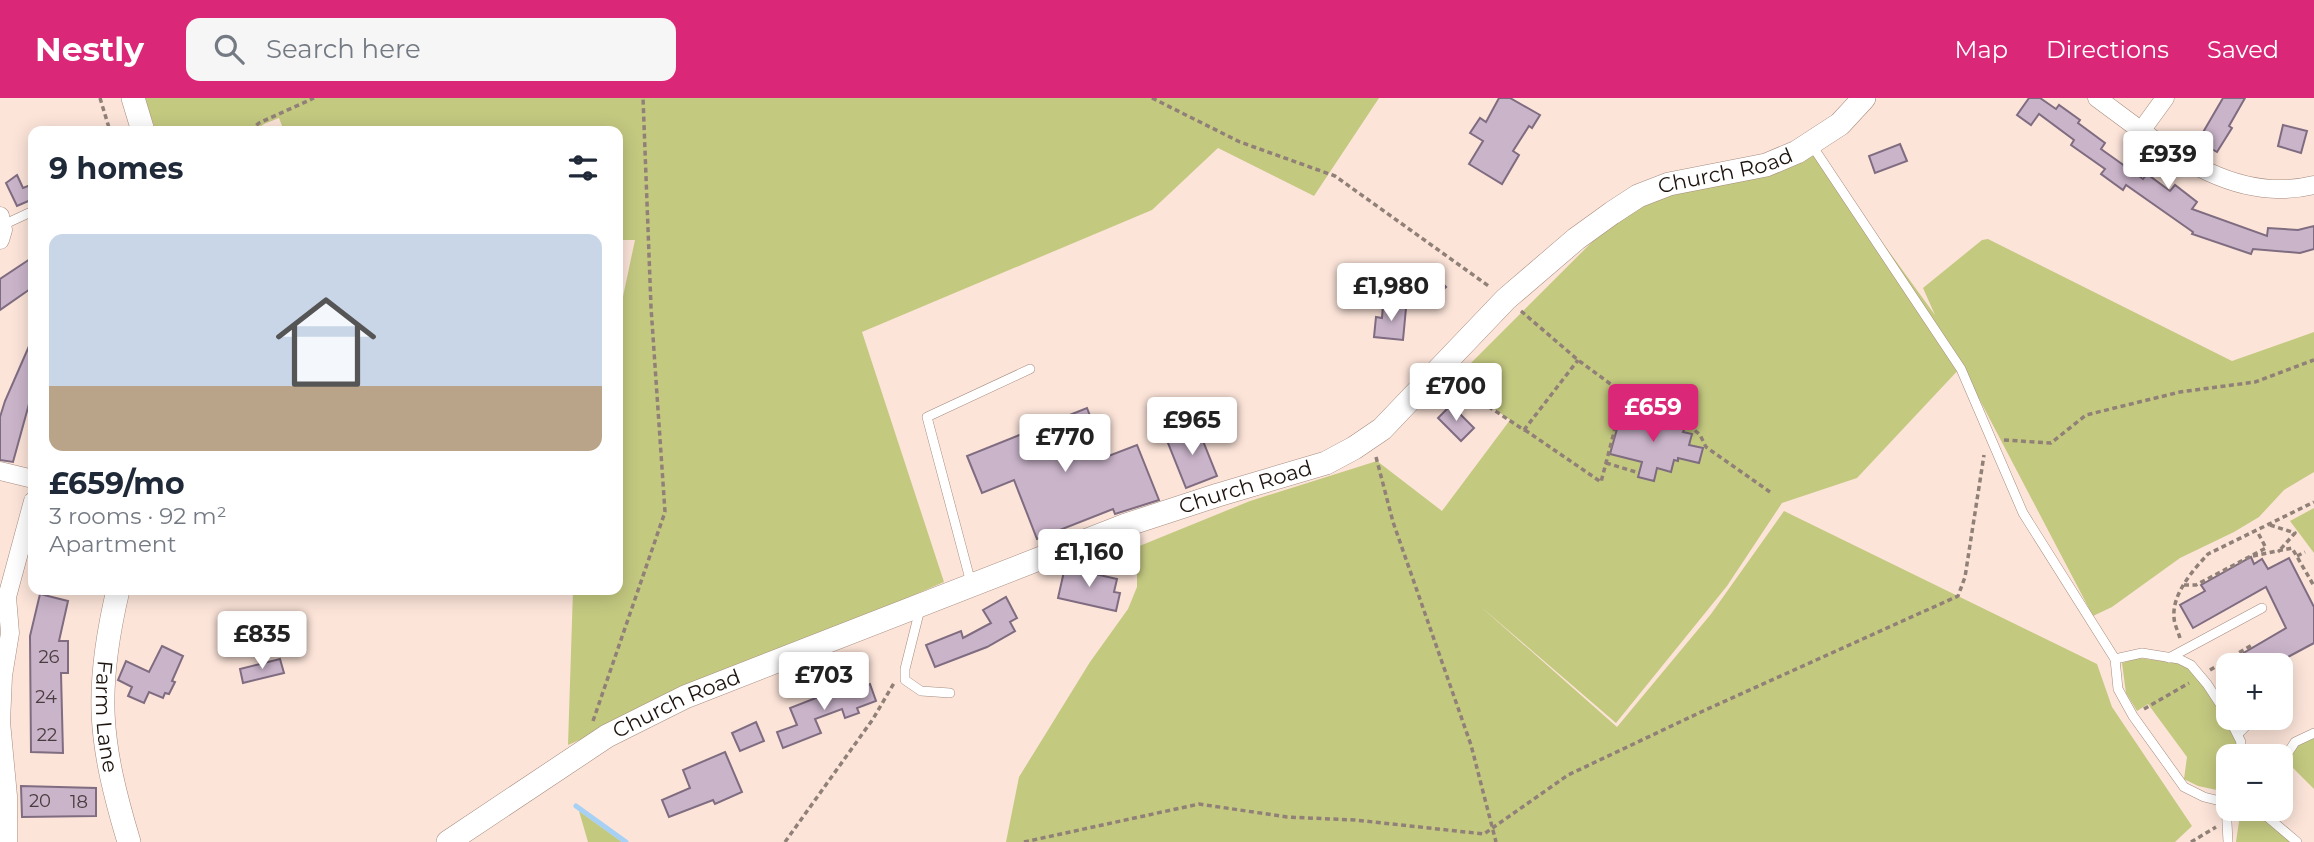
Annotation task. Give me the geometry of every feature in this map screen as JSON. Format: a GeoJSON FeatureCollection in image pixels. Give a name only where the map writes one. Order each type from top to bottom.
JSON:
{"type":"FeatureCollection","features":[{"type":"Feature","properties":{"kind":"street"},"geometry":{"type":"LineString","coordinates":[[133,98],[141,126]]}},
{"type":"Feature","properties":{"kind":"street","name":"Church Road"},"geometry":{"type":"LineString","coordinates":[[447,842],[618,731],[685,697],[1126,525],[1326,463],[1382,429],[1506,299],[1595,224],[1638,196],[1669,184],[1766,164],[1811,144],[1840,124],[1864,98]]}},
{"type":"Feature","properties":{"kind":"street"},"geometry":{"type":"LineString","coordinates":[[2097,98],[2141,131],[2199,168],[2228,181],[2276,190],[2314,185]]}},
{"type":"Feature","properties":{"kind":"street"},"geometry":{"type":"LineString","coordinates":[[2141,131],[2165,98]]}},
{"type":"Feature","properties":{"kind":"street"},"geometry":{"type":"LineString","coordinates":[[0,471],[28,478]]}},
{"type":"Feature","properties":{"kind":"street"},"geometry":{"type":"LineString","coordinates":[[8,842],[8,796],[1,722],[2,676],[10,633],[7,597],[28,519]]}},
{"type":"Feature","properties":{"kind":"street","name":"Farm Lane"},"geometry":{"type":"LineString","coordinates":[[117,595],[104,655],[102,724],[110,774],[129,842]]}},
{"type":"Feature","properties":{"kind":"lane"},"geometry":{"type":"LineString","coordinates":[[1811,144],[1961,369],[2023,513],[2115,659],[2118,689],[2133,716],[2183,787],[2216,800]]}},
{"type":"Feature","properties":{"kind":"lane"},"geometry":{"type":"LineString","coordinates":[[1,227],[28,214]]}},
{"type":"Feature","properties":{"kind":"lane"},"geometry":{"type":"LineString","coordinates":[[971,584],[928,417],[1031,369]]}},
{"type":"Feature","properties":{"kind":"lane"},"geometry":{"type":"LineString","coordinates":[[922,604],[904,671],[905,680],[915,689],[950,693]]}},
{"type":"Feature","properties":{"kind":"lane"},"geometry":{"type":"LineString","coordinates":[[2169,658],[2262,608]]}},
{"type":"Feature","properties":{"kind":"lane"},"geometry":{"type":"LineString","coordinates":[[2115,659],[2142,653],[2191,665],[2216,699]]}},
{"type":"Feature","properties":{"kind":"lane"},"geometry":{"type":"LineString","coordinates":[[2236,730],[2241,744]]}},
{"type":"Feature","properties":{"kind":"lane"},"geometry":{"type":"LineString","coordinates":[[2238,734],[2242,730]]}},
{"type":"Feature","properties":{"kind":"lane"},"geometry":{"type":"LineString","coordinates":[[2293,745],[2314,733]]}},
{"type":"Feature","properties":{"kind":"lane"},"geometry":{"type":"LineString","coordinates":[[2227,821],[2228,842]]}},
{"type":"Feature","properties":{"kind":"lane"},"geometry":{"type":"LineString","coordinates":[[2272,821],[2297,842]]}},
{"type":"Feature","properties":{"kind":"path"},"geometry":{"type":"LineString","coordinates":[[100,98],[108,126]]}},
{"type":"Feature","properties":{"kind":"path"},"geometry":{"type":"LineString","coordinates":[[256,126],[314,98]]}},
{"type":"Feature","properties":{"kind":"path"},"geometry":{"type":"LineString","coordinates":[[594,718],[664,512],[650,307],[643,98]]}},
{"type":"Feature","properties":{"kind":"path"},"geometry":{"type":"LineString","coordinates":[[1152,98],[1240,142],[1335,176],[1506,299],[1578,360],[1624,394],[1689,425],[1700,435],[1706,447],[1770,492]]}},
{"type":"Feature","properties":{"kind":"path"},"geometry":{"type":"LineString","coordinates":[[1524,430],[1578,360]]}},
{"type":"Feature","properties":{"kind":"path"},"geometry":{"type":"LineString","coordinates":[[1991,440],[2051,443],[2086,415],[2180,392],[2255,382],[2314,360]]}},
{"type":"Feature","properties":{"kind":"path"},"geometry":{"type":"LineString","coordinates":[[1436,372],[1601,482],[1624,394]]}},
{"type":"Feature","properties":{"kind":"path"},"geometry":{"type":"LineString","coordinates":[[1370,437],[1393,522],[1471,745],[1496,842]]}},
{"type":"Feature","properties":{"kind":"path"},"geometry":{"type":"LineString","coordinates":[[1024,842],[1199,804],[1287,817],[1355,820],[1484,834],[1568,775],[1958,596],[1965,578],[1985,450]]}},
{"type":"Feature","properties":{"kind":"path"},"geometry":{"type":"LineString","coordinates":[[1606,463],[1636,472]]}},
{"type":"Feature","properties":{"kind":"path"},"geometry":{"type":"LineString","coordinates":[[2183,650],[2174,617],[2175,599],[2208,554],[2314,502]]}},
{"type":"Feature","properties":{"kind":"path"},"geometry":{"type":"LineString","coordinates":[[2268,524],[2295,533],[2278,552]]}},
{"type":"Feature","properties":{"kind":"path"},"geometry":{"type":"LineString","coordinates":[[2184,585],[2196,585],[2266,548],[2256,530]]}},
{"type":"Feature","properties":{"kind":"path"},"geometry":{"type":"LineString","coordinates":[[2251,556],[2292,548],[2314,586]]}},
{"type":"Feature","properties":{"kind":"path"},"geometry":{"type":"LineString","coordinates":[[2297,556],[2305,552]]}},
{"type":"Feature","properties":{"kind":"path"},"geometry":{"type":"LineString","coordinates":[[2133,716],[2252,645]]}},
{"type":"Feature","properties":{"kind":"path"},"geometry":{"type":"LineString","coordinates":[[785,842],[904,671]]}},
{"type":"Feature","properties":{"kind":"path"},"geometry":{"type":"LineString","coordinates":[[2191,842],[2217,827],[2227,827]]}},
{"type":"Feature","properties":{"kind":"green space"},"geometry":{"type":"Polygon","coordinates":[[[144,98],[1379,98],[1314,196],[1218,148],[1152,210],[862,332],[944,582],[568,745],[573,595],[623,595],[623,296],[635,240],[623,240],[623,126],[282,126],[279,118],[261,126],[154,126],[144,98]]]}},
{"type":"Feature","properties":{"kind":"green space"},"geometry":{"type":"Polygon","coordinates":[[[1811,144],[1935,315],[1923,288],[1982,240],[1988,239],[2232,361],[2314,332],[2314,472],[2284,490],[2259,517],[2180,558],[2112,607],[2093,616],[1962,366],[1857,478],[1782,503],[1727,586],[1616,723],[1480,606],[1617,727],[1711,614],[1784,511],[2097,664],[2112,707],[2192,826],[2175,842],[1006,842],[1019,777],[1090,662],[1128,609],[1137,587],[1137,547],[1250,501],[1377,461],[1442,511],[1510,420],[1454,380],[1638,196],[1811,144]]]}},
{"type":"Feature","properties":{"kind":"green space"},"geometry":{"type":"Polygon","coordinates":[[[2314,508],[2314,553],[2290,521],[2314,508]]]}},
{"type":"Feature","properties":{"kind":"green space"},"geometry":{"type":"Polygon","coordinates":[[[2138,658],[2179,663],[2192,669],[2216,704],[2216,730],[2231,730],[2237,743],[2216,744],[2216,790],[2198,786],[2184,779],[2187,757],[2148,704],[2137,711],[2126,693],[2122,663],[2138,658]]]}},
{"type":"Feature","properties":{"kind":"green space"},"geometry":{"type":"Polygon","coordinates":[[[2314,728],[2314,789],[2293,768],[2293,745],[2314,728]]]}},
{"type":"Feature","properties":{"kind":"green space"},"geometry":{"type":"Polygon","coordinates":[[[579,811],[622,842],[588,842],[579,811]]]}},
{"type":"Feature","properties":{"kind":"green space"},"geometry":{"type":"Polygon","coordinates":[[[2239,821],[2269,821],[2297,842],[2236,842],[2239,821]]]}},
{"type":"Feature","properties":{"kind":"building"},"geometry":{"type":"Polygon","coordinates":[[[1499,98],[1510,98],[1540,115],[1532,128],[1529,126],[1513,151],[1519,155],[1502,184],[1469,164],[1483,141],[1470,133],[1480,118],[1486,122],[1499,98]]]}},
{"type":"Feature","properties":{"kind":"building"},"geometry":{"type":"Polygon","coordinates":[[[2029,98],[2040,98],[2056,109],[2059,105],[2105,143],[2101,149],[2143,179],[2147,174],[2170,191],[2175,185],[2197,202],[2192,209],[2267,236],[2268,228],[2298,230],[2314,226],[2314,249],[2300,253],[2253,249],[2251,254],[2192,234],[2193,232],[2126,185],[2123,190],[2101,174],[2105,169],[2071,145],[2074,140],[2039,114],[2031,125],[2017,115],[2029,98]]]}},
{"type":"Feature","properties":{"kind":"building"},"geometry":{"type":"Polygon","coordinates":[[[2223,98],[2245,98],[2229,126],[2232,128],[2217,152],[2198,141],[2223,98]]]}},
{"type":"Feature","properties":{"kind":"building"},"geometry":{"type":"Polygon","coordinates":[[[2283,125],[2307,131],[2301,153],[2278,146],[2283,125]]]}},
{"type":"Feature","properties":{"kind":"building"},"geometry":{"type":"Polygon","coordinates":[[[1900,144],[1907,161],[1875,173],[1869,156],[1900,144]]]}},
{"type":"Feature","properties":{"kind":"building"},"geometry":{"type":"Polygon","coordinates":[[[17,175],[23,188],[28,186],[28,201],[17,206],[6,183],[17,175]]]}},
{"type":"Feature","properties":{"kind":"building"},"geometry":{"type":"Polygon","coordinates":[[[28,260],[28,290],[0,310],[0,279],[28,260]]]}},
{"type":"Feature","properties":{"kind":"building"},"geometry":{"type":"Polygon","coordinates":[[[1392,266],[1409,281],[1407,301],[1382,278],[1392,266]]]}},
{"type":"Feature","properties":{"kind":"building"},"geometry":{"type":"Polygon","coordinates":[[[1435,276],[1446,287],[1424,307],[1414,296],[1435,276]]]}},
{"type":"Feature","properties":{"kind":"building"},"geometry":{"type":"Polygon","coordinates":[[[1383,305],[1406,308],[1403,340],[1374,337],[1376,317],[1382,318],[1383,305]]]}},
{"type":"Feature","properties":{"kind":"building"},"geometry":{"type":"Polygon","coordinates":[[[28,348],[28,408],[13,462],[0,460],[0,417],[28,348]]]}},
{"type":"Feature","properties":{"kind":"building"},"geometry":{"type":"Polygon","coordinates":[[[1451,405],[1474,428],[1461,441],[1438,418],[1451,405]]]}},
{"type":"Feature","properties":{"kind":"building"},"geometry":{"type":"Polygon","coordinates":[[[1087,408],[1106,457],[1137,445],[1159,500],[1115,514],[1113,509],[1037,539],[1014,480],[982,493],[967,456],[1087,408]]]}},
{"type":"Feature","properties":{"kind":"building"},"geometry":{"type":"Polygon","coordinates":[[[1622,411],[1685,427],[1683,432],[1692,434],[1689,445],[1703,448],[1699,463],[1678,458],[1678,461],[1674,460],[1671,472],[1657,468],[1654,481],[1638,477],[1642,462],[1610,454],[1622,411]]]}},
{"type":"Feature","properties":{"kind":"building"},"geometry":{"type":"Polygon","coordinates":[[[1197,426],[1217,476],[1186,488],[1166,438],[1197,426]]]}},
{"type":"Feature","properties":{"kind":"building"},"geometry":{"type":"Polygon","coordinates":[[[2251,557],[2254,564],[2262,559],[2268,569],[2289,558],[2314,607],[2314,643],[2293,654],[2243,653],[2286,628],[2266,587],[2193,628],[2180,605],[2205,591],[2201,585],[2251,557]]]}},
{"type":"Feature","properties":{"kind":"building"},"geometry":{"type":"Polygon","coordinates":[[[1065,567],[1117,579],[1114,592],[1120,593],[1116,611],[1058,598],[1065,567]]]}},
{"type":"Feature","properties":{"kind":"building"},"geometry":{"type":"Polygon","coordinates":[[[40,595],[68,601],[59,641],[68,641],[68,673],[61,673],[63,753],[31,752],[30,636],[40,595]]]}},
{"type":"Feature","properties":{"kind":"building"},"geometry":{"type":"Polygon","coordinates":[[[1006,597],[1017,618],[1010,622],[1015,631],[987,647],[935,667],[926,645],[961,631],[963,638],[991,623],[983,610],[1006,597]]]}},
{"type":"Feature","properties":{"kind":"building"},"geometry":{"type":"Polygon","coordinates":[[[162,646],[183,656],[169,694],[165,693],[163,698],[149,692],[144,703],[128,696],[132,687],[118,680],[126,661],[149,672],[162,646]]]}},
{"type":"Feature","properties":{"kind":"building"},"geometry":{"type":"Polygon","coordinates":[[[280,659],[284,673],[243,683],[240,669],[280,659]]]}},
{"type":"Feature","properties":{"kind":"building"},"geometry":{"type":"Polygon","coordinates":[[[870,684],[876,701],[857,708],[859,713],[845,718],[842,709],[815,719],[821,733],[783,748],[777,732],[797,725],[790,708],[849,685],[852,691],[870,684]]]}},
{"type":"Feature","properties":{"kind":"building"},"geometry":{"type":"Polygon","coordinates":[[[756,722],[764,741],[740,751],[732,733],[756,722]]]}},
{"type":"Feature","properties":{"kind":"building"},"geometry":{"type":"Polygon","coordinates":[[[725,752],[742,792],[715,804],[713,800],[669,817],[662,800],[690,788],[683,770],[725,752]]]}},
{"type":"Feature","properties":{"kind":"building"},"geometry":{"type":"Polygon","coordinates":[[[21,786],[96,788],[96,816],[22,817],[21,786]]]}},
{"type":"Feature","properties":{"kind":"waterway"},"geometry":{"type":"LineString","coordinates":[[576,806],[626,842]]}}]}
